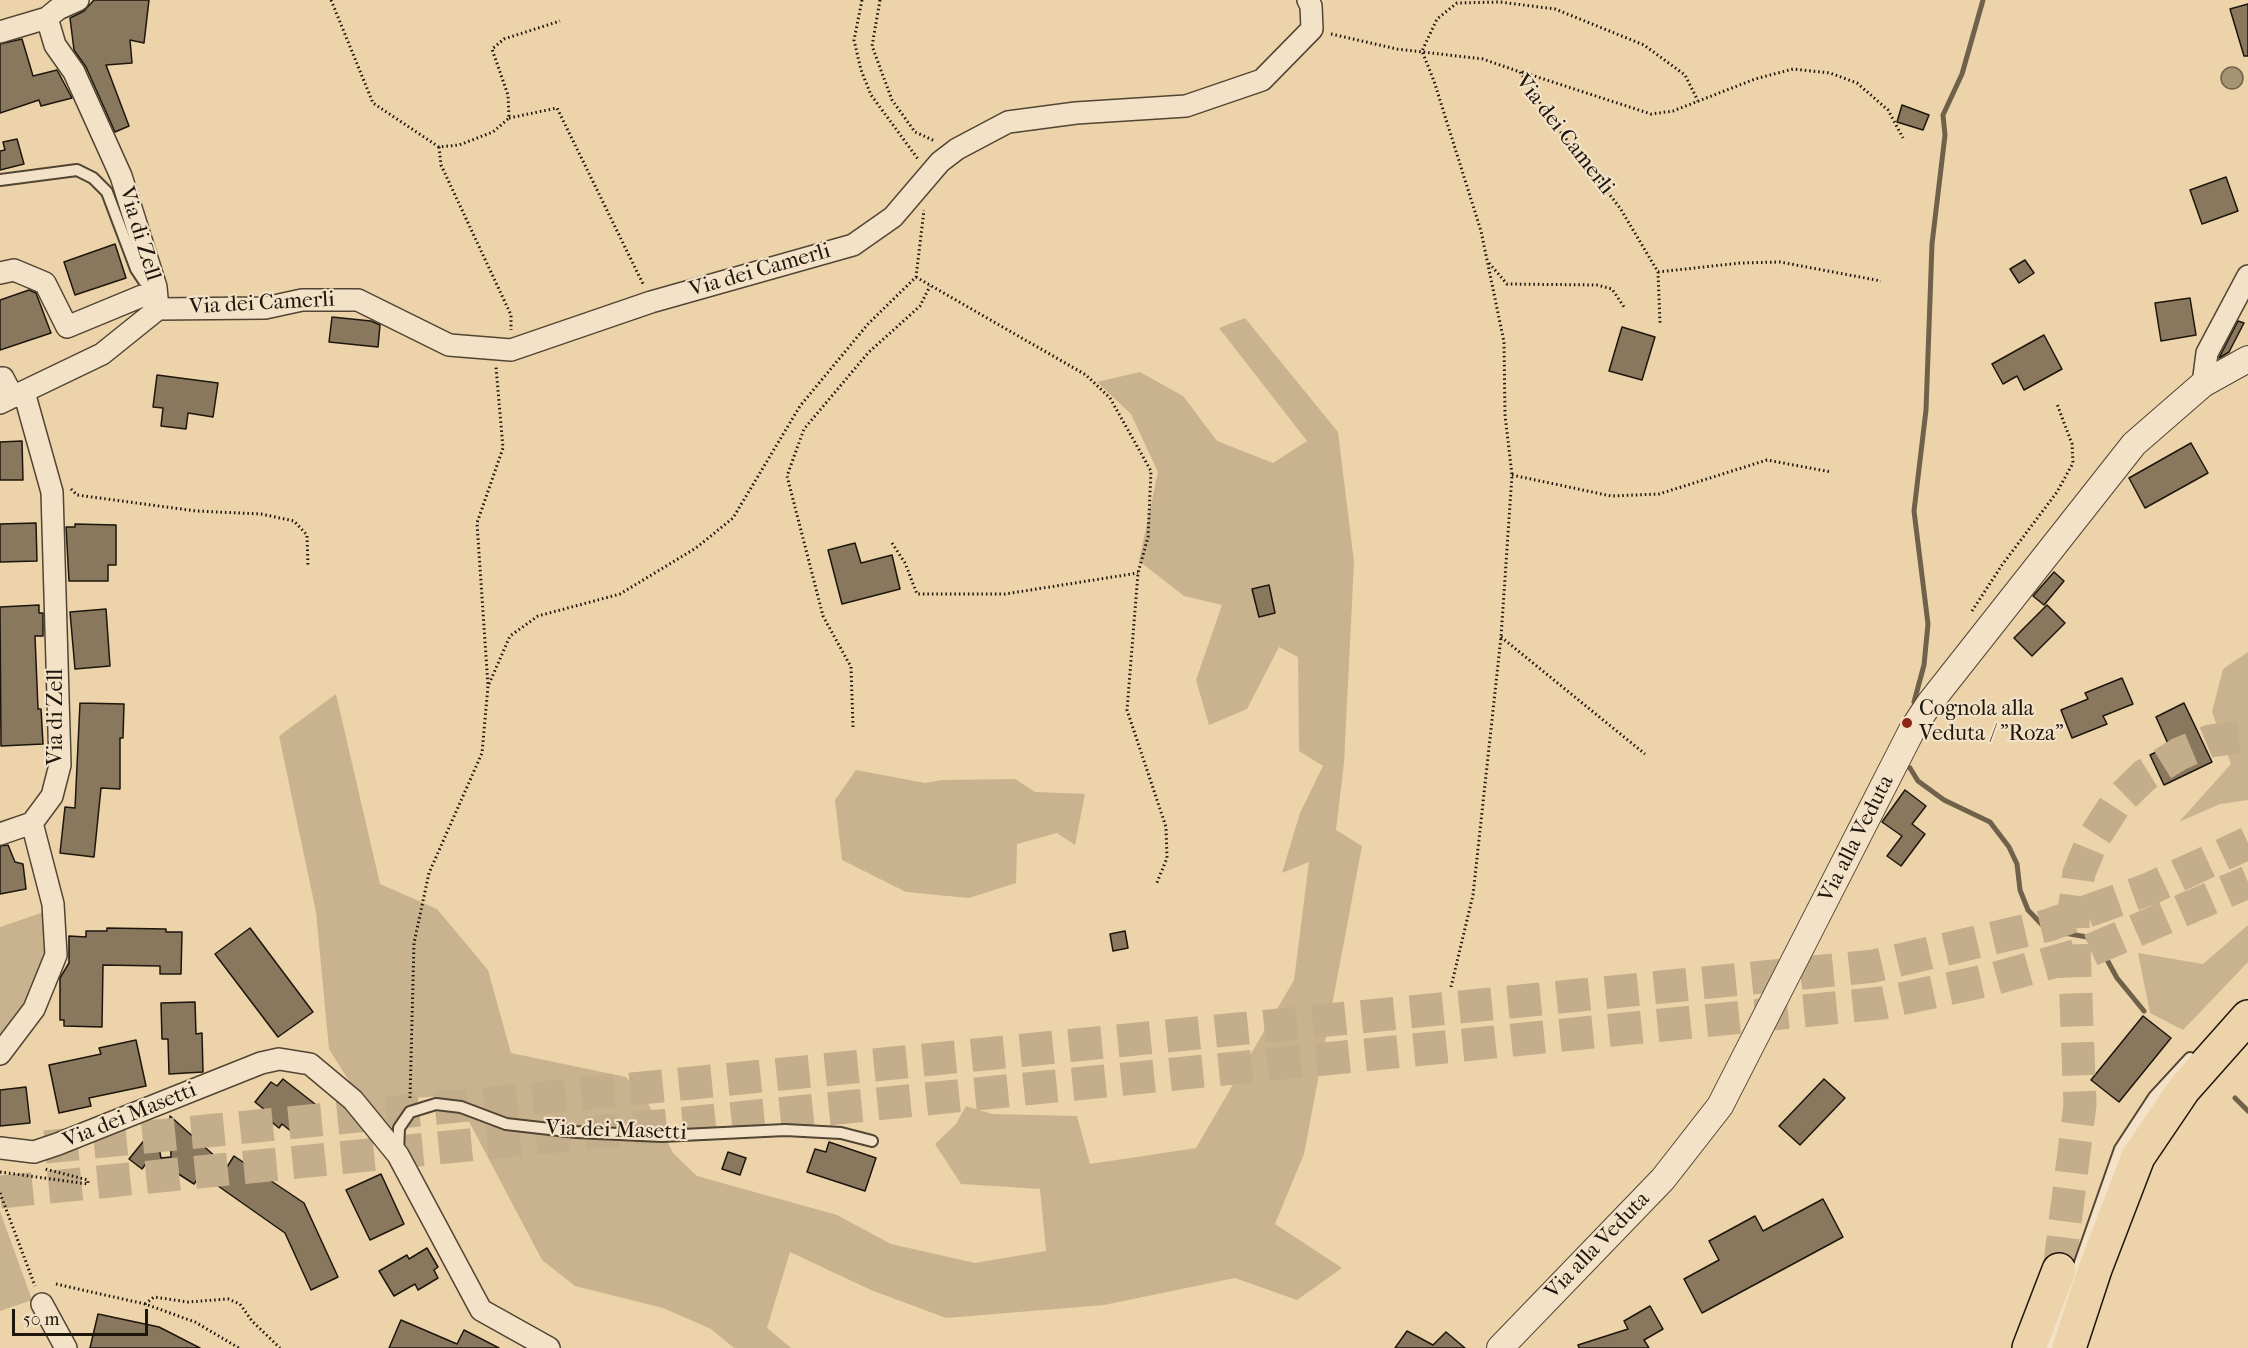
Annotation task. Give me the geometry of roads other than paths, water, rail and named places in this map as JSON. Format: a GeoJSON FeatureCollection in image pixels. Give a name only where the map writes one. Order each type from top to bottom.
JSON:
{"type":"FeatureCollection","features":[{"type":"Feature","properties":{"kind":"highway"},"geometry":{"type":"LineString","coordinates":[[2069,1348],[2138,1157],[2184,1089],[2238,1024]]}},
{"type":"Feature","properties":{"kind":"highway"},"geometry":{"type":"LineString","coordinates":[[2029,1348],[2059,1270]]}},
{"type":"Feature","properties":{"kind":"street"},"geometry":{"type":"LineString","coordinates":[[0,32],[47,18],[58,9],[78,0]]}},
{"type":"Feature","properties":{"kind":"street","name":"Via dei Camerli"},"geometry":{"type":"LineString","coordinates":[[0,273],[14,270],[45,283],[67,327],[142,296],[265,308],[302,300],[358,300],[449,345],[503,350],[651,302],[853,245],[893,217],[926,179],[957,149],[1008,122],[1076,113],[1186,106],[1262,80],[1312,29],[1311,6],[1308,0]]}},
{"type":"Feature","properties":{"kind":"street","name":"Via di Zell"},"geometry":{"type":"LineString","coordinates":[[32,823],[52,796],[60,765],[52,492],[47,474],[12,397],[102,354],[157,298],[121,176],[74,72],[55,45],[47,18]]}},
{"type":"Feature","properties":{"kind":"street"},"geometry":{"type":"LineString","coordinates":[[2203,384],[2207,353],[2248,276]]}},
{"type":"Feature","properties":{"kind":"street","name":"Via alla Veduta"},"geometry":{"type":"LineString","coordinates":[[1500,1348],[1663,1179],[1720,1106],[1912,730],[2026,579],[2134,444],[2203,384],[2248,359]]}},
{"type":"Feature","properties":{"kind":"street"},"geometry":{"type":"LineString","coordinates":[[0,378],[3,378],[12,397]]}},
{"type":"Feature","properties":{"kind":"street"},"geometry":{"type":"LineString","coordinates":[[0,834],[32,823],[54,904],[56,956],[34,1009],[0,1054]]}},
{"type":"Feature","properties":{"kind":"street","name":"Via dei Masetti"},"geometry":{"type":"LineString","coordinates":[[7,1150],[34,1152],[58,1144],[261,1063],[279,1059],[310,1064],[353,1100],[398,1155],[481,1310],[549,1348]]}},
{"type":"Feature","properties":{"kind":"street"},"geometry":{"type":"LineString","coordinates":[[42,1304],[66,1348]]}},
{"type":"Feature","properties":{"kind":"lane"},"geometry":{"type":"LineString","coordinates":[[0,180],[77,170],[93,178],[107,192],[136,269],[157,298]]}},
{"type":"Feature","properties":{"kind":"lane"},"geometry":{"type":"LineString","coordinates":[[2050,1348],[2120,1149],[2154,1097],[2200,1046]]}},
{"type":"Feature","properties":{"kind":"lane","name":"Via dei Masetti"},"geometry":{"type":"LineString","coordinates":[[398,1155],[399,1128],[410,1112],[436,1104],[461,1107],[506,1124],[576,1132],[662,1136],[785,1130],[841,1133],[872,1141]]}},
{"type":"Feature","properties":{"kind":"waterway"},"geometry":{"type":"LineString","coordinates":[[1914,702],[1924,665],[1928,624],[1914,511],[1926,410],[1932,244],[1945,135],[1943,115],[1962,74],[1983,0]]}},
{"type":"Feature","properties":{"kind":"waterway"},"geometry":{"type":"LineString","coordinates":[[1910,768],[1918,781],[1944,800],[1990,822],[2009,847],[2017,864],[2020,890],[2028,910],[2047,930],[2087,937],[2106,958],[2117,978],[2144,1011]]}},
{"type":"Feature","properties":{"kind":"waterway"},"geometry":{"type":"LineString","coordinates":[[2235,1098],[2248,1111]]}},
{"type":"Feature","properties":{"kind":"tunnel"},"geometry":{"type":"LineString","coordinates":[[2059,1270],[2080,1105],[2073,920],[2079,873],[2093,839],[2117,802],[2145,775],[2179,754],[2210,741],[2248,736]]}},
{"type":"Feature","properties":{"kind":"tunnel"},"geometry":{"type":"LineString","coordinates":[[45,1147],[1874,966],[2049,925],[2149,889],[2248,843]]}},
{"type":"Feature","properties":{"kind":"tunnel"},"geometry":{"type":"LineString","coordinates":[[0,1192],[1882,1003],[1989,980],[2082,954],[2248,882]]}},
{"type":"Feature","properties":{"kind":"place","name":"Cognola alla Veduta / \"Roza\""},"geometry":{"type":"Point","coordinates":[1907,723]}}]}
